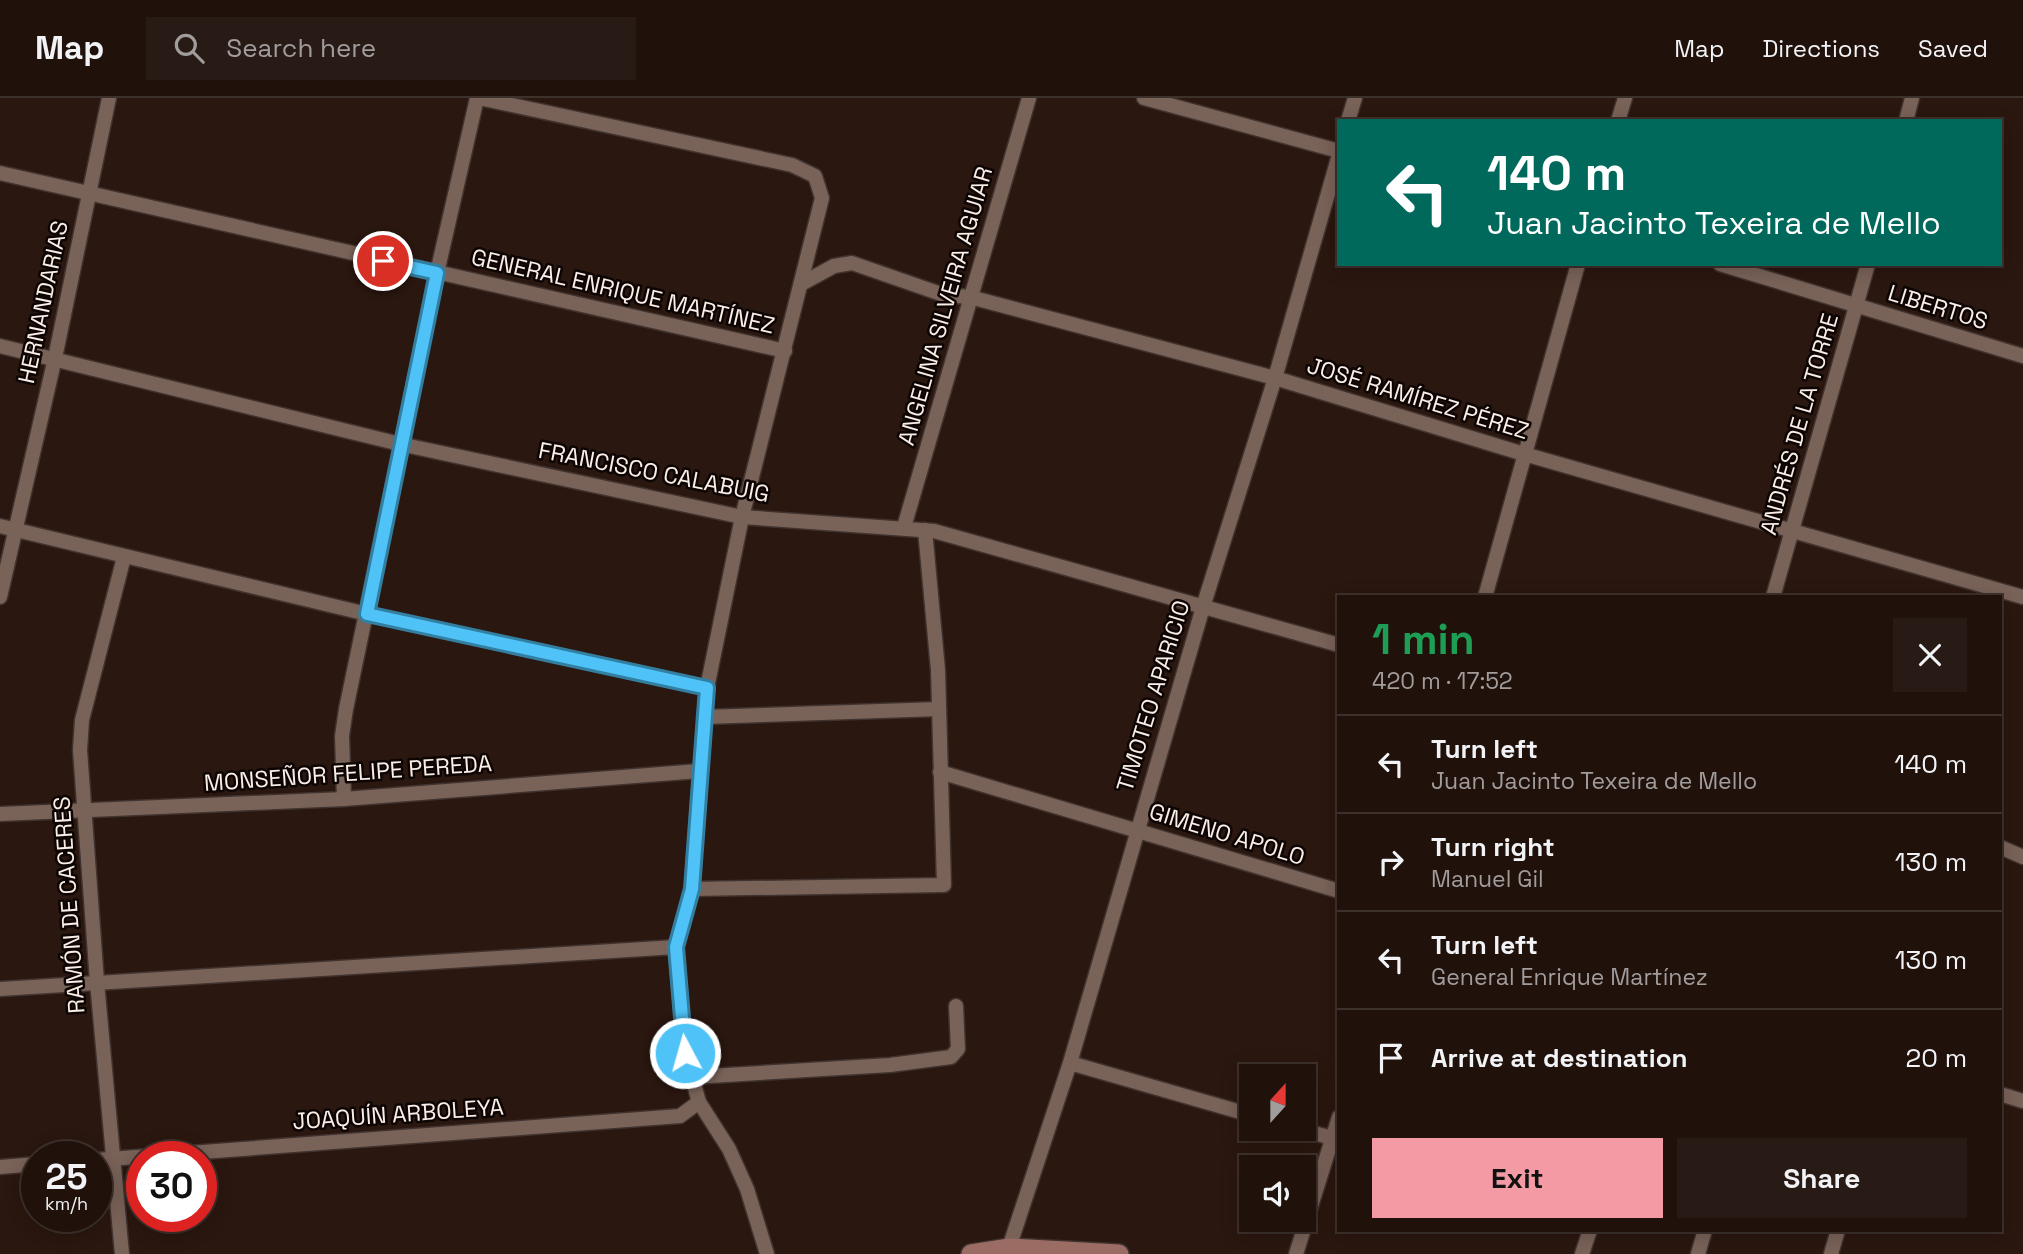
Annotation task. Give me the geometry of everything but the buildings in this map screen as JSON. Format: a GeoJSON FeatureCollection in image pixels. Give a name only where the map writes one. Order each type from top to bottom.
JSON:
{"type":"FeatureCollection","features":[{"type":"Feature","properties":{"kind":"street","name":"HERNANDARIAS"},"geometry":{"type":"LineString","coordinates":[[0,597],[55,358],[109,98]]}},
{"type":"Feature","properties":{"kind":"street"},"geometry":{"type":"LineString","coordinates":[[344,799],[342,736],[400,443],[478,98],[792,166],[815,176],[822,198],[742,517],[707,688],[692,889],[676,947],[685,1053],[699,1102],[729,1149],[747,1189],[767,1254]]}},
{"type":"Feature","properties":{"kind":"street","name":"ANGELINA SILVEIRA AGUIAR"},"geometry":{"type":"LineString","coordinates":[[904,527],[1029,98]]}},
{"type":"Feature","properties":{"kind":"street"},"geometry":{"type":"LineString","coordinates":[[1144,98],[1337,152]]}},
{"type":"Feature","properties":{"kind":"street"},"geometry":{"type":"LineString","coordinates":[[1350,119],[1355,98]]}},
{"type":"Feature","properties":{"kind":"street"},"geometry":{"type":"LineString","coordinates":[[1619,119],[1625,98]]}},
{"type":"Feature","properties":{"kind":"street"},"geometry":{"type":"LineString","coordinates":[[1907,119],[1912,98]]}},
{"type":"Feature","properties":{"kind":"street","name":"TIMOTEO APARICIO"},"geometry":{"type":"LineString","coordinates":[[1009,1248],[1070,1063],[1136,830],[1275,378],[1337,160]]}},
{"type":"Feature","properties":{"kind":"street","name":"GENERAL ENRIQUE MARTÍNEZ"},"geometry":{"type":"LineString","coordinates":[[0,173],[785,351]]}},
{"type":"Feature","properties":{"kind":"street","name":"JOSÉ RAMÍREZ PÉREZ"},"geometry":{"type":"LineString","coordinates":[[801,284],[834,266],[852,262],[944,295],[970,297],[1275,378],[1524,454],[2023,597]]}},
{"type":"Feature","properties":{"kind":"street"},"geometry":{"type":"LineString","coordinates":[[1486,595],[1577,266]]}},
{"type":"Feature","properties":{"kind":"street","name":"LIBERTOS"},"geometry":{"type":"LineString","coordinates":[[1726,266],[2023,356]]}},
{"type":"Feature","properties":{"kind":"street","name":"ANDRÉS DE LA TORRE"},"geometry":{"type":"LineString","coordinates":[[1774,595],[1867,266]]}},
{"type":"Feature","properties":{"kind":"street","name":"FRANCISCO CALABUIG"},"geometry":{"type":"LineString","coordinates":[[0,346],[400,443],[742,517],[925,530],[1337,644]]}},
{"type":"Feature","properties":{"kind":"street"},"geometry":{"type":"LineString","coordinates":[[0,526],[367,614],[707,688]]}},
{"type":"Feature","properties":{"kind":"street"},"geometry":{"type":"LineString","coordinates":[[692,889],[944,885],[938,670],[925,530]]}},
{"type":"Feature","properties":{"kind":"street","name":"RAMÓN DE CACERES"},"geometry":{"type":"LineString","coordinates":[[122,1254],[97,982],[80,750],[82,720],[124,557]]}},
{"type":"Feature","properties":{"kind":"street"},"geometry":{"type":"LineString","coordinates":[[704,718],[939,709]]}},
{"type":"Feature","properties":{"kind":"street","name":"MONSEÑOR FELIPE PEREDA"},"geometry":{"type":"LineString","coordinates":[[0,814],[344,799],[699,771]]}},
{"type":"Feature","properties":{"kind":"street","name":"GIMENO APOLO"},"geometry":{"type":"LineString","coordinates":[[940,772],[1337,890]]}},
{"type":"Feature","properties":{"kind":"street"},"geometry":{"type":"LineString","coordinates":[[2002,848],[2023,857]]}},
{"type":"Feature","properties":{"kind":"street"},"geometry":{"type":"LineString","coordinates":[[0,989],[676,947]]}},
{"type":"Feature","properties":{"kind":"street"},"geometry":{"type":"LineString","coordinates":[[693,1077],[890,1065],[951,1057],[958,1049],[956,1006]]}},
{"type":"Feature","properties":{"kind":"street"},"geometry":{"type":"LineString","coordinates":[[1070,1063],[1239,1112]]}},
{"type":"Feature","properties":{"kind":"street"},"geometry":{"type":"LineString","coordinates":[[2002,1095],[2023,1101]]}},
{"type":"Feature","properties":{"kind":"street","name":"JOAQUÍN ARBOLEYA"},"geometry":{"type":"LineString","coordinates":[[112,1158],[680,1115],[699,1102]]}},
{"type":"Feature","properties":{"kind":"street"},"geometry":{"type":"LineString","coordinates":[[1296,1254],[1336,1139],[1316,1133]]}},
{"type":"Feature","properties":{"kind":"street"},"geometry":{"type":"LineString","coordinates":[[0,1167],[21,1165]]}},
{"type":"Feature","properties":{"kind":"street"},"geometry":{"type":"LineString","coordinates":[[1583,1254],[1589,1232]]}},
{"type":"Feature","properties":{"kind":"street"},"geometry":{"type":"LineString","coordinates":[[1698,1254],[1704,1232]]}},
{"type":"Feature","properties":{"kind":"street"},"geometry":{"type":"LineString","coordinates":[[1831,1254],[1837,1232]]}},
{"type":"Feature","properties":{"kind":"street"},"geometry":{"type":"LineString","coordinates":[[971,1254],[1009,1248],[1119,1254]]}},
{"type":"Feature","properties":{"kind":"route"},"geometry":{"type":"LineString","coordinates":[[383,261],[437,273],[367,614],[707,688],[692,889],[676,947],[685,1053]]}}]}
